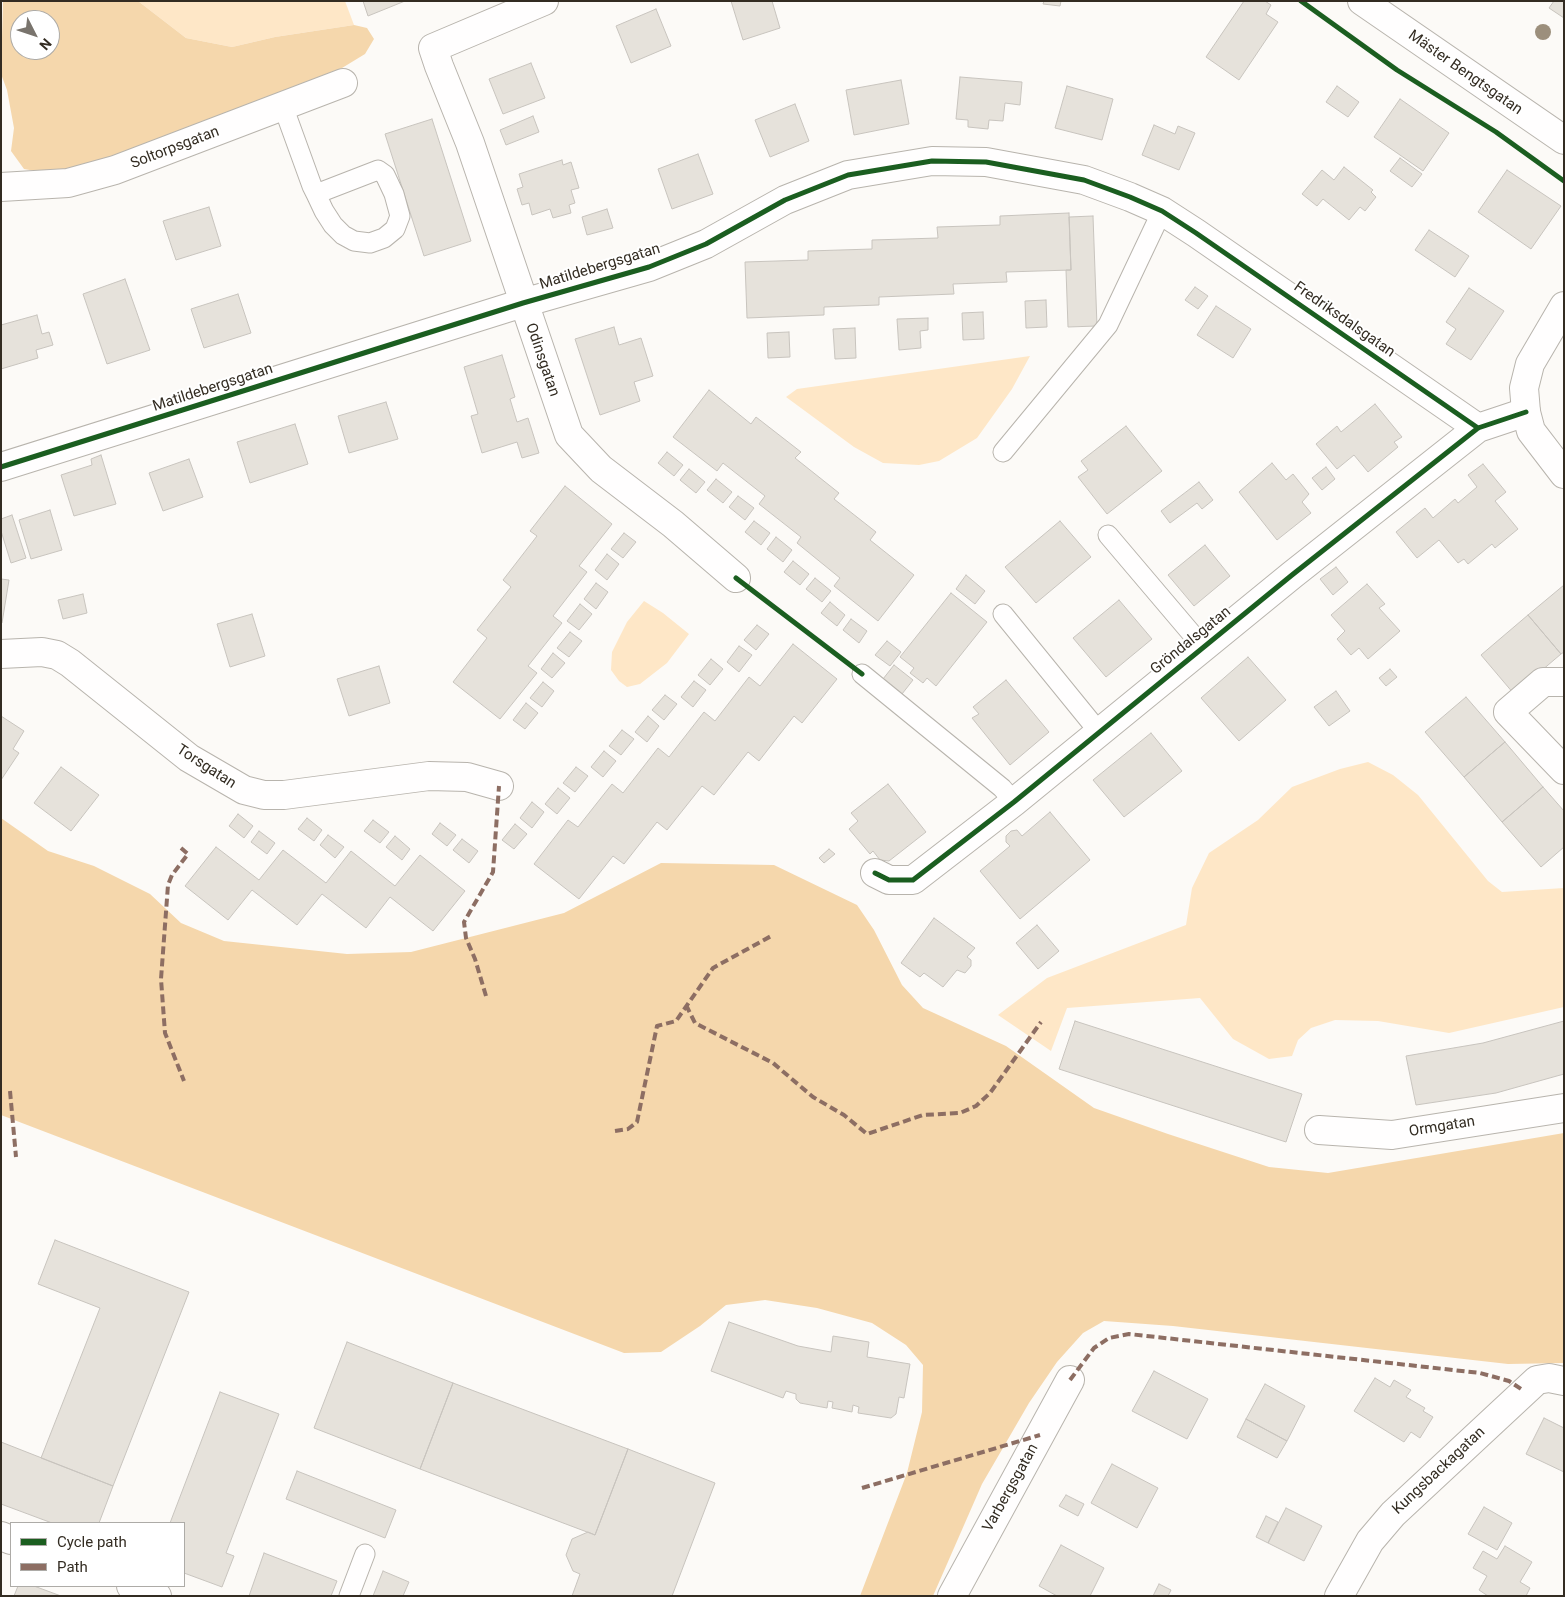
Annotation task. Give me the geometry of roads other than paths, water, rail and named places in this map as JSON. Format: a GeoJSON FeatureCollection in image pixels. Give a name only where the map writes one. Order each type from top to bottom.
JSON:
{"type":"FeatureCollection","features":[{"type":"Feature","properties":{"kind":"street","name":"Odinsgatan"},"geometry":{"type":"LineString","coordinates":[[544,1],[433,48],[470,143],[569,435],[600,469],[673,524],[736,578]]}},
{"type":"Feature","properties":{"kind":"street","name":"Mäster Bengtsgatan"},"geometry":{"type":"LineString","coordinates":[[1364,3],[1564,140]]}},
{"type":"Feature","properties":{"kind":"street","name":"Soltorpsgatan"},"geometry":{"type":"LineString","coordinates":[[1,187],[68,183],[115,170],[343,83]]}},
{"type":"Feature","properties":{"kind":"street","name":"Matildebergsgatan"},"geometry":{"type":"LineString","coordinates":[[1,467],[523,303],[658,264],[706,244],[785,200],[816,186],[848,175],[887,167],[932,161],[986,162],[1038,170],[1084,180],[1162,212],[1196,233]]}},
{"type":"Feature","properties":{"kind":"street","name":"Fredriksdalsgatan"},"geometry":{"type":"LineString","coordinates":[[1196,233],[1478,428]]}},
{"type":"Feature","properties":{"kind":"street"},"geometry":{"type":"LineString","coordinates":[[1564,306],[1530,364],[1524,388],[1526,412],[1531,431],[1564,474]]}},
{"type":"Feature","properties":{"kind":"street","name":"Gröndalsgatan"},"geometry":{"type":"LineString","coordinates":[[875,873],[889,880],[913,880],[1014,802],[1203,647],[1478,428],[1526,412]]}},
{"type":"Feature","properties":{"kind":"street","name":"Torsgatan"},"geometry":{"type":"LineString","coordinates":[[1,654],[42,652],[57,655],[70,663],[189,758],[223,780],[244,790],[264,795],[284,795],[429,776],[467,777],[499,786]]}},
{"type":"Feature","properties":{"kind":"street"},"geometry":{"type":"LineString","coordinates":[[1564,682],[1543,682],[1508,712],[1564,770]]}},
{"type":"Feature","properties":{"kind":"street","name":"Ormgatan"},"geometry":{"type":"LineString","coordinates":[[1319,1130],[1392,1135],[1564,1108]]}},
{"type":"Feature","properties":{"kind":"street","name":"Kungsbackagatan"},"geometry":{"type":"LineString","coordinates":[[1339,1596],[1370,1541],[1393,1514],[1537,1380],[1549,1378],[1564,1381]]}},
{"type":"Feature","properties":{"kind":"street","name":"Varbergsgatan"},"geometry":{"type":"LineString","coordinates":[[952,1596],[1070,1380]]}},
{"type":"Feature","properties":{"kind":"street"},"geometry":{"type":"LineString","coordinates":[[134,1587],[157,1596]]}},
{"type":"Feature","properties":{"kind":"lane"},"geometry":{"type":"LineString","coordinates":[[283,106],[316,194],[333,225],[343,236],[354,242],[370,243],[384,238],[395,229],[400,216],[394,194],[385,175],[378,170],[316,194]]}},
{"type":"Feature","properties":{"kind":"lane"},"geometry":{"type":"LineString","coordinates":[[1003,452],[1108,325],[1162,212]]}},
{"type":"Feature","properties":{"kind":"lane"},"geometry":{"type":"LineString","coordinates":[[1108,535],[1203,647]]}},
{"type":"Feature","properties":{"kind":"lane"},"geometry":{"type":"LineString","coordinates":[[1003,614],[1099,732]]}},
{"type":"Feature","properties":{"kind":"lane"},"geometry":{"type":"LineString","coordinates":[[862,674],[1002,788],[1014,802]]}},
{"type":"Feature","properties":{"kind":"lane"},"geometry":{"type":"LineString","coordinates":[[349,1596],[365,1554]]}}]}
